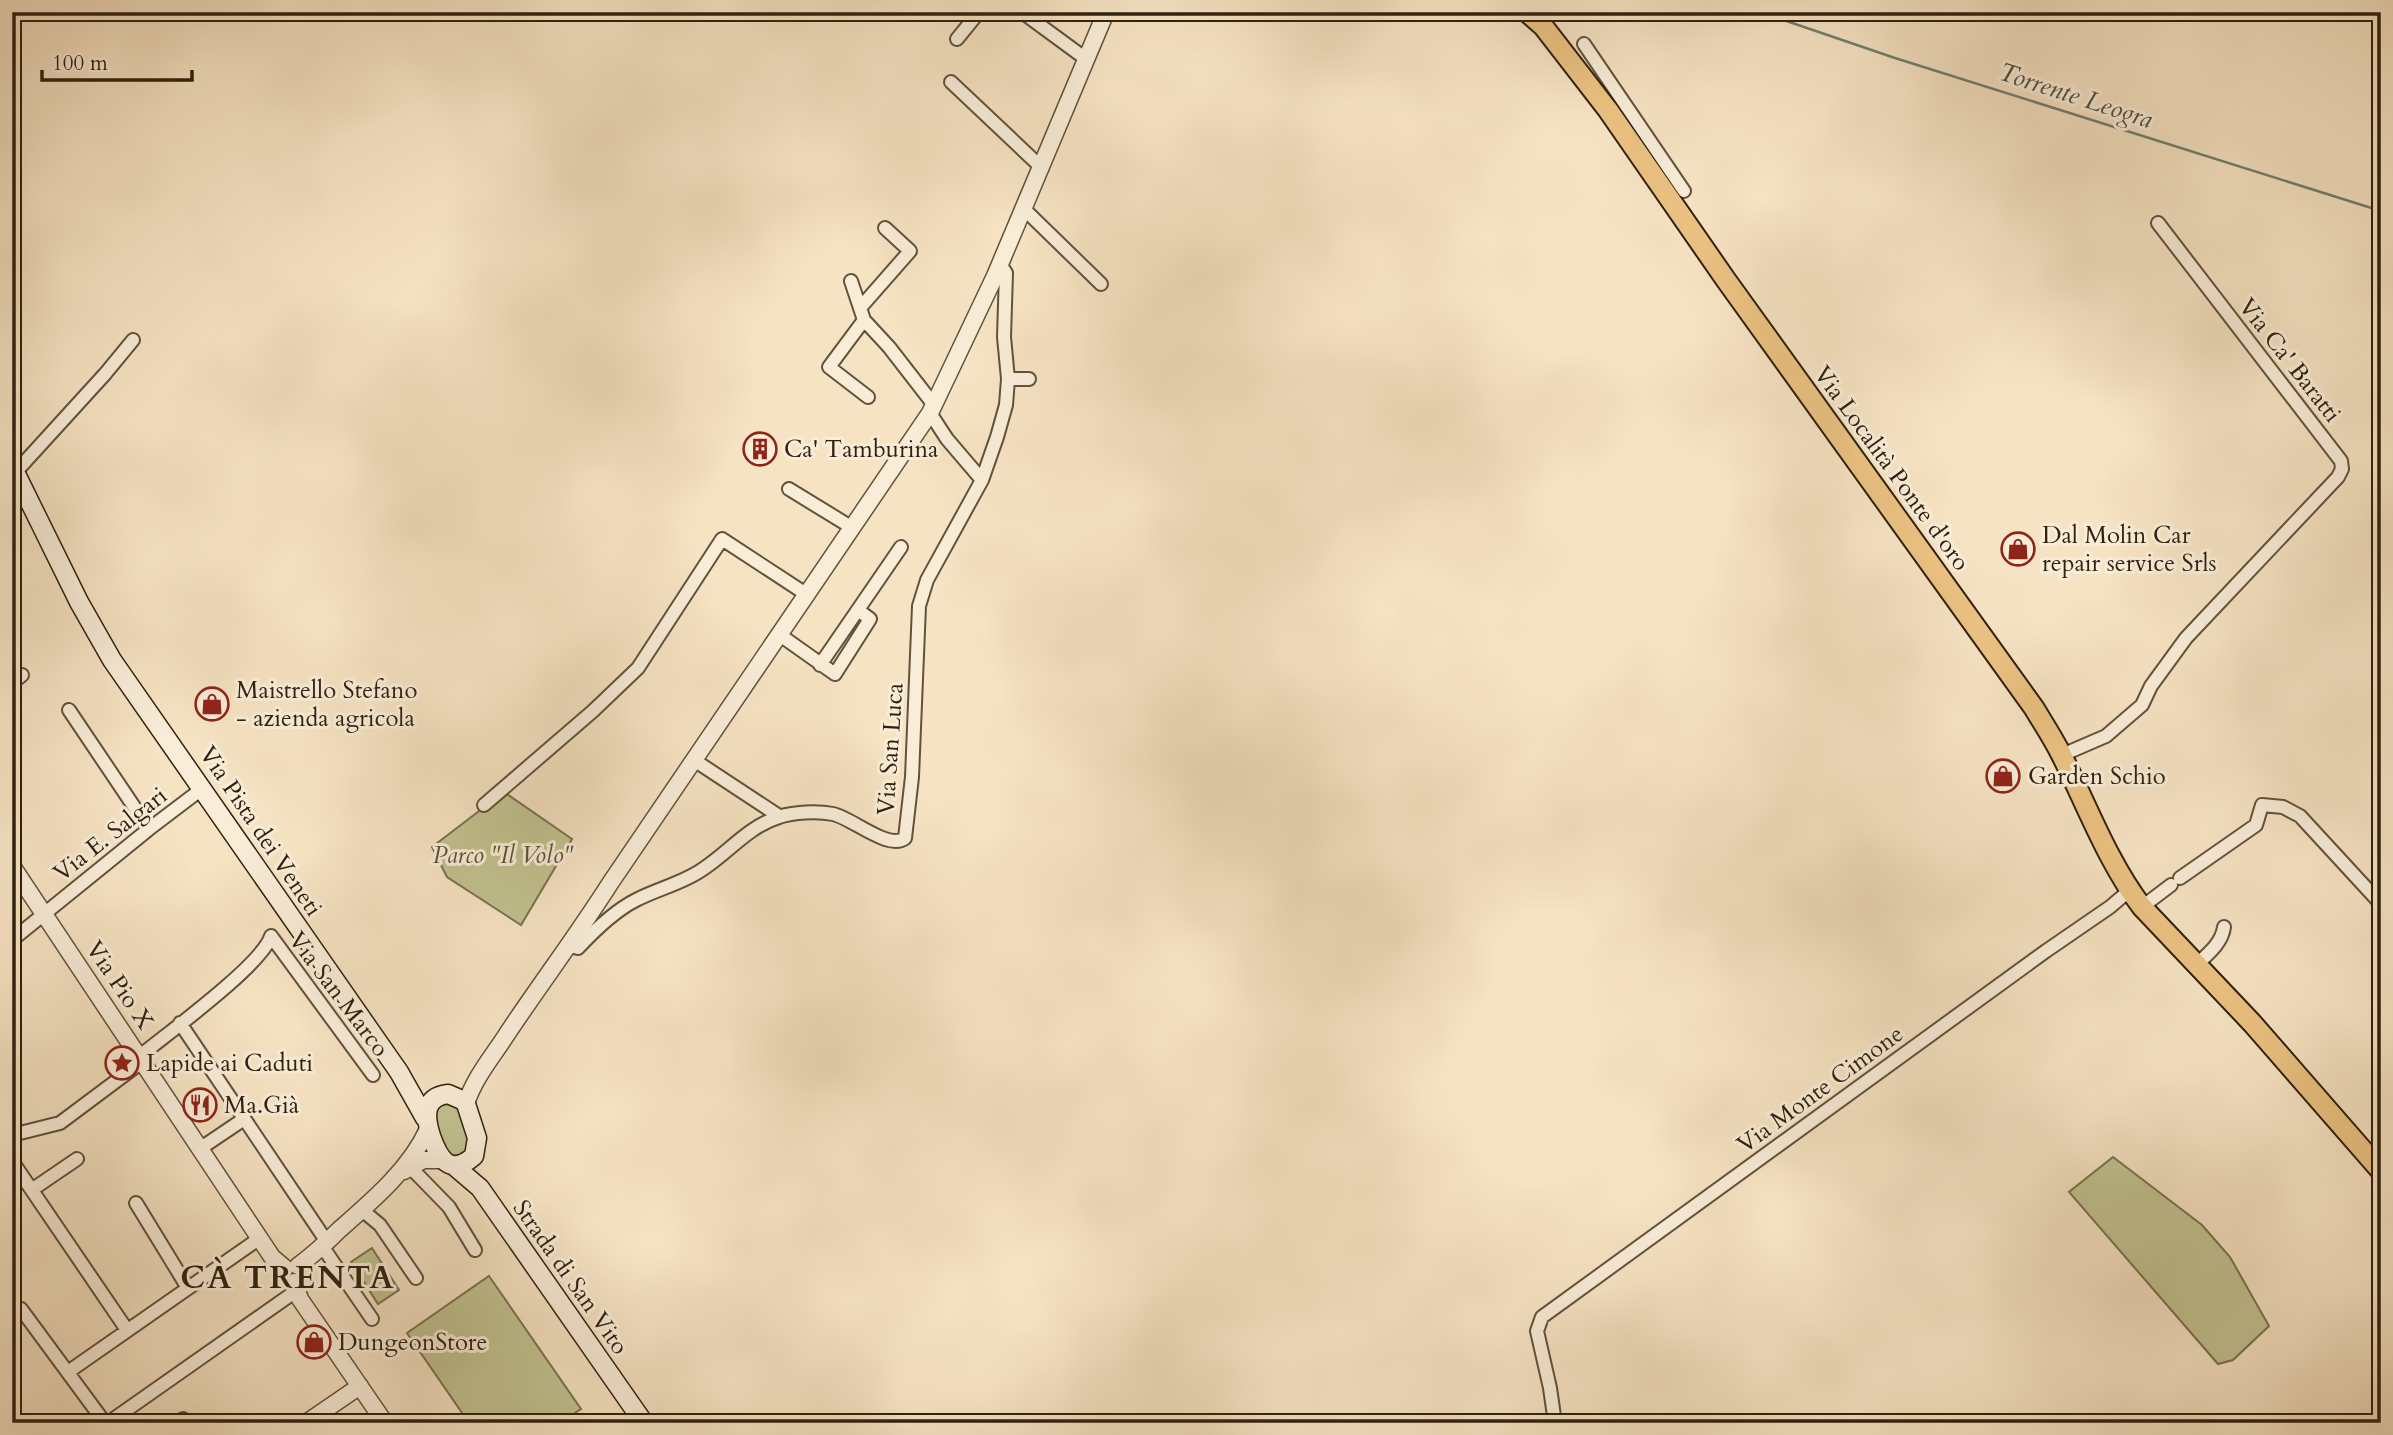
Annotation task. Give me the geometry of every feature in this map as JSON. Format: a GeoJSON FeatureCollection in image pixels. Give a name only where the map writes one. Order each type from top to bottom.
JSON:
{"type":"FeatureCollection","features":[{"type":"Feature","properties":{"kind":"main road","name":"Via Località Ponte d'oro"},"geometry":{"type":"LineString","coordinates":[[1527,12],[1543,26],[1608,110],[1726,280],[2034,708],[2062,755],[2096,828],[2130,890],[2252,1023],[2381,1171]]}},
{"type":"Feature","properties":{"kind":"main road","name":"Via Pista dei Veneti"},"geometry":{"type":"LineString","coordinates":[[13,471],[111,660],[203,788],[398,1072],[427,1124]]}},
{"type":"Feature","properties":{"kind":"main road","name":"Via Pista dei Veneti"},"geometry":{"type":"LineString","coordinates":[[398,1072],[420,1088],[444,1095]]}},
{"type":"Feature","properties":{"kind":"main road"},"geometry":{"type":"LineString","coordinates":[[474,1156],[461,1165],[447,1163],[436,1151],[427,1124],[431,1101],[444,1095],[456,1096],[466,1104],[477,1138],[474,1156],[480,1188]]}},
{"type":"Feature","properties":{"kind":"main road","name":"Strada di San Vito"},"geometry":{"type":"LineString","coordinates":[[447,1163],[480,1188],[643,1423]]}},
{"type":"Feature","properties":{"kind":"street"},"geometry":{"type":"LineString","coordinates":[[957,39],[979,12]]}},
{"type":"Feature","properties":{"kind":"street"},"geometry":{"type":"LineString","coordinates":[[1022,12],[1086,59]]}},
{"type":"Feature","properties":{"kind":"street"},"geometry":{"type":"LineString","coordinates":[[466,1104],[484,1068],[570,946],[932,409],[1000,264],[1106,12]]}},
{"type":"Feature","properties":{"kind":"street"},"geometry":{"type":"LineString","coordinates":[[1584,44],[1684,191]]}},
{"type":"Feature","properties":{"kind":"street"},"geometry":{"type":"LineString","coordinates":[[951,82],[1042,168]]}},
{"type":"Feature","properties":{"kind":"street"},"geometry":{"type":"LineString","coordinates":[[1024,209],[1101,284]]}},
{"type":"Feature","properties":{"kind":"street","name":"Via Ca' Baratti"},"geometry":{"type":"LineString","coordinates":[[2062,755],[2106,736],[2142,705],[2151,686],[2186,638],[2338,477],[2342,469],[2341,461],[2158,223]]}},
{"type":"Feature","properties":{"kind":"street"},"geometry":{"type":"LineString","coordinates":[[868,397],[829,367],[862,314],[910,251],[885,228]]}},
{"type":"Feature","properties":{"kind":"street","name":"Via San Luca"},"geometry":{"type":"LineString","coordinates":[[570,946],[578,948],[595,930],[634,901],[696,873],[741,838],[779,816],[833,814],[890,842],[902,842],[905,838],[912,777],[919,606],[927,580],[982,480],[1006,405],[1006,273],[1000,264]]}},
{"type":"Feature","properties":{"kind":"street"},"geometry":{"type":"LineString","coordinates":[[851,281],[862,314],[889,347],[932,409],[947,439],[982,480]]}},
{"type":"Feature","properties":{"kind":"street"},"geometry":{"type":"LineString","coordinates":[[13,471],[105,374],[133,340]]}},
{"type":"Feature","properties":{"kind":"street"},"geometry":{"type":"LineString","coordinates":[[1008,379],[1029,379]]}},
{"type":"Feature","properties":{"kind":"street"},"geometry":{"type":"LineString","coordinates":[[789,489],[851,527]]}},
{"type":"Feature","properties":{"kind":"street"},"geometry":{"type":"LineString","coordinates":[[484,805],[593,711],[638,668],[722,540],[806,594]]}},
{"type":"Feature","properties":{"kind":"street"},"geometry":{"type":"LineString","coordinates":[[780,635],[820,664],[901,547]]}},
{"type":"Feature","properties":{"kind":"street"},"geometry":{"type":"LineString","coordinates":[[69,710],[149,829]]}},
{"type":"Feature","properties":{"kind":"street"},"geometry":{"type":"LineString","coordinates":[[695,760],[779,816]]}},
{"type":"Feature","properties":{"kind":"street","name":"Via E. Salgari"},"geometry":{"type":"LineString","coordinates":[[12,940],[203,788]]}},
{"type":"Feature","properties":{"kind":"street"},"geometry":{"type":"LineString","coordinates":[[2143,907],[2256,825],[2262,805],[2283,807],[2300,816],[2381,904]]}},
{"type":"Feature","properties":{"kind":"street","name":"Via Pio X"},"geometry":{"type":"LineString","coordinates":[[12,866],[272,1257],[293,1277],[385,1423]]}},
{"type":"Feature","properties":{"kind":"street","name":"Via Monte Cimone"},"geometry":{"type":"LineString","coordinates":[[1555,1423],[1538,1336],[1538,1325],[1542,1317],[2130,890]]}},
{"type":"Feature","properties":{"kind":"street"},"geometry":{"type":"LineString","coordinates":[[2196,965],[2216,945],[2223,935],[2224,927]]}},
{"type":"Feature","properties":{"kind":"street","name":"Via San Marco"},"geometry":{"type":"LineString","coordinates":[[12,1135],[60,1123],[141,1059],[261,954],[268,946],[271,936],[373,1076]]}},
{"type":"Feature","properties":{"kind":"street"},"geometry":{"type":"LineString","coordinates":[[180,1023],[372,1319]]}},
{"type":"Feature","properties":{"kind":"street"},"geometry":{"type":"LineString","coordinates":[[444,1095],[470,1082],[484,1068]]}},
{"type":"Feature","properties":{"kind":"street"},"geometry":{"type":"LineString","coordinates":[[201,1148],[244,1119]]}},
{"type":"Feature","properties":{"kind":"street"},"geometry":{"type":"LineString","coordinates":[[21,1309],[106,1423],[293,1277],[403,1171],[417,1151],[427,1124]]}},
{"type":"Feature","properties":{"kind":"street"},"geometry":{"type":"LineString","coordinates":[[33,1189],[77,1159]]}},
{"type":"Feature","properties":{"kind":"street"},"geometry":{"type":"LineString","coordinates":[[403,1171],[423,1160],[447,1163]]}},
{"type":"Feature","properties":{"kind":"street"},"geometry":{"type":"LineString","coordinates":[[12,1161],[127,1330]]}},
{"type":"Feature","properties":{"kind":"street"},"geometry":{"type":"LineString","coordinates":[[403,1171],[449,1207],[475,1250]]}},
{"type":"Feature","properties":{"kind":"street"},"geometry":{"type":"LineString","coordinates":[[136,1203],[188,1288]]}},
{"type":"Feature","properties":{"kind":"street"},"geometry":{"type":"LineString","coordinates":[[362,1210],[380,1225],[416,1278]]}},
{"type":"Feature","properties":{"kind":"street"},"geometry":{"type":"LineString","coordinates":[[68,1372],[260,1238]]}},
{"type":"Feature","properties":{"kind":"street"},"geometry":{"type":"LineString","coordinates":[[306,1423],[360,1386]]}},
{"type":"Feature","properties":{"kind":"green space","name":"Parco \"Il Volo\""},"geometry":{"type":"Polygon","coordinates":[[[504,792],[572,839],[521,925],[447,877],[432,847],[504,792]]]}},
{"type":"Feature","properties":{"kind":"green space"},"geometry":{"type":"Polygon","coordinates":[[[443,1101],[458,1106],[469,1140],[467,1150],[459,1155],[445,1152],[434,1118],[435,1107],[443,1101]]]}},
{"type":"Feature","properties":{"kind":"green space"},"geometry":{"type":"Polygon","coordinates":[[[2113,1157],[2202,1225],[2230,1257],[2269,1326],[2233,1360],[2218,1364],[2069,1192],[2113,1157]]]}},
{"type":"Feature","properties":{"kind":"green space"},"geometry":{"type":"Polygon","coordinates":[[[372,1248],[399,1290],[378,1304],[351,1262],[372,1248]]]}},
{"type":"Feature","properties":{"kind":"green space"},"geometry":{"type":"Polygon","coordinates":[[[489,1276],[581,1409],[564,1420],[566,1423],[469,1423],[407,1333],[489,1276]]]}},
{"type":"Feature","properties":{"kind":"waterway","name":"Torrente Leogra"},"geometry":{"type":"LineString","coordinates":[[1760,12],[1895,58],[2381,211]]}},
{"type":"Feature","properties":{"kind":"place","name":"Ca' Tamburina"},"geometry":{"type":"Point","coordinates":[760,449]}},
{"type":"Feature","properties":{"kind":"place","name":"Dal Molin Car repair service Srls"},"geometry":{"type":"Point","coordinates":[2018,549]}},
{"type":"Feature","properties":{"kind":"place","name":"Maistrello Stefano - azienda agricola"},"geometry":{"type":"Point","coordinates":[212,704]}},
{"type":"Feature","properties":{"kind":"place","name":"Garden Schio"},"geometry":{"type":"Point","coordinates":[2003,776]}},
{"type":"Feature","properties":{"kind":"place","name":"Lapide ai Caduti"},"geometry":{"type":"Point","coordinates":[122,1063]}},
{"type":"Feature","properties":{"kind":"place","name":"Ma.Già"},"geometry":{"type":"Point","coordinates":[200,1105]}},
{"type":"Feature","properties":{"kind":"place","name":"DungeonStore"},"geometry":{"type":"Point","coordinates":[314,1342]}},
{"type":"Feature","properties":{"kind":"district","name":"CÀ TRENTA"},"geometry":{"type":"Point","coordinates":[288,1277]}}]}
